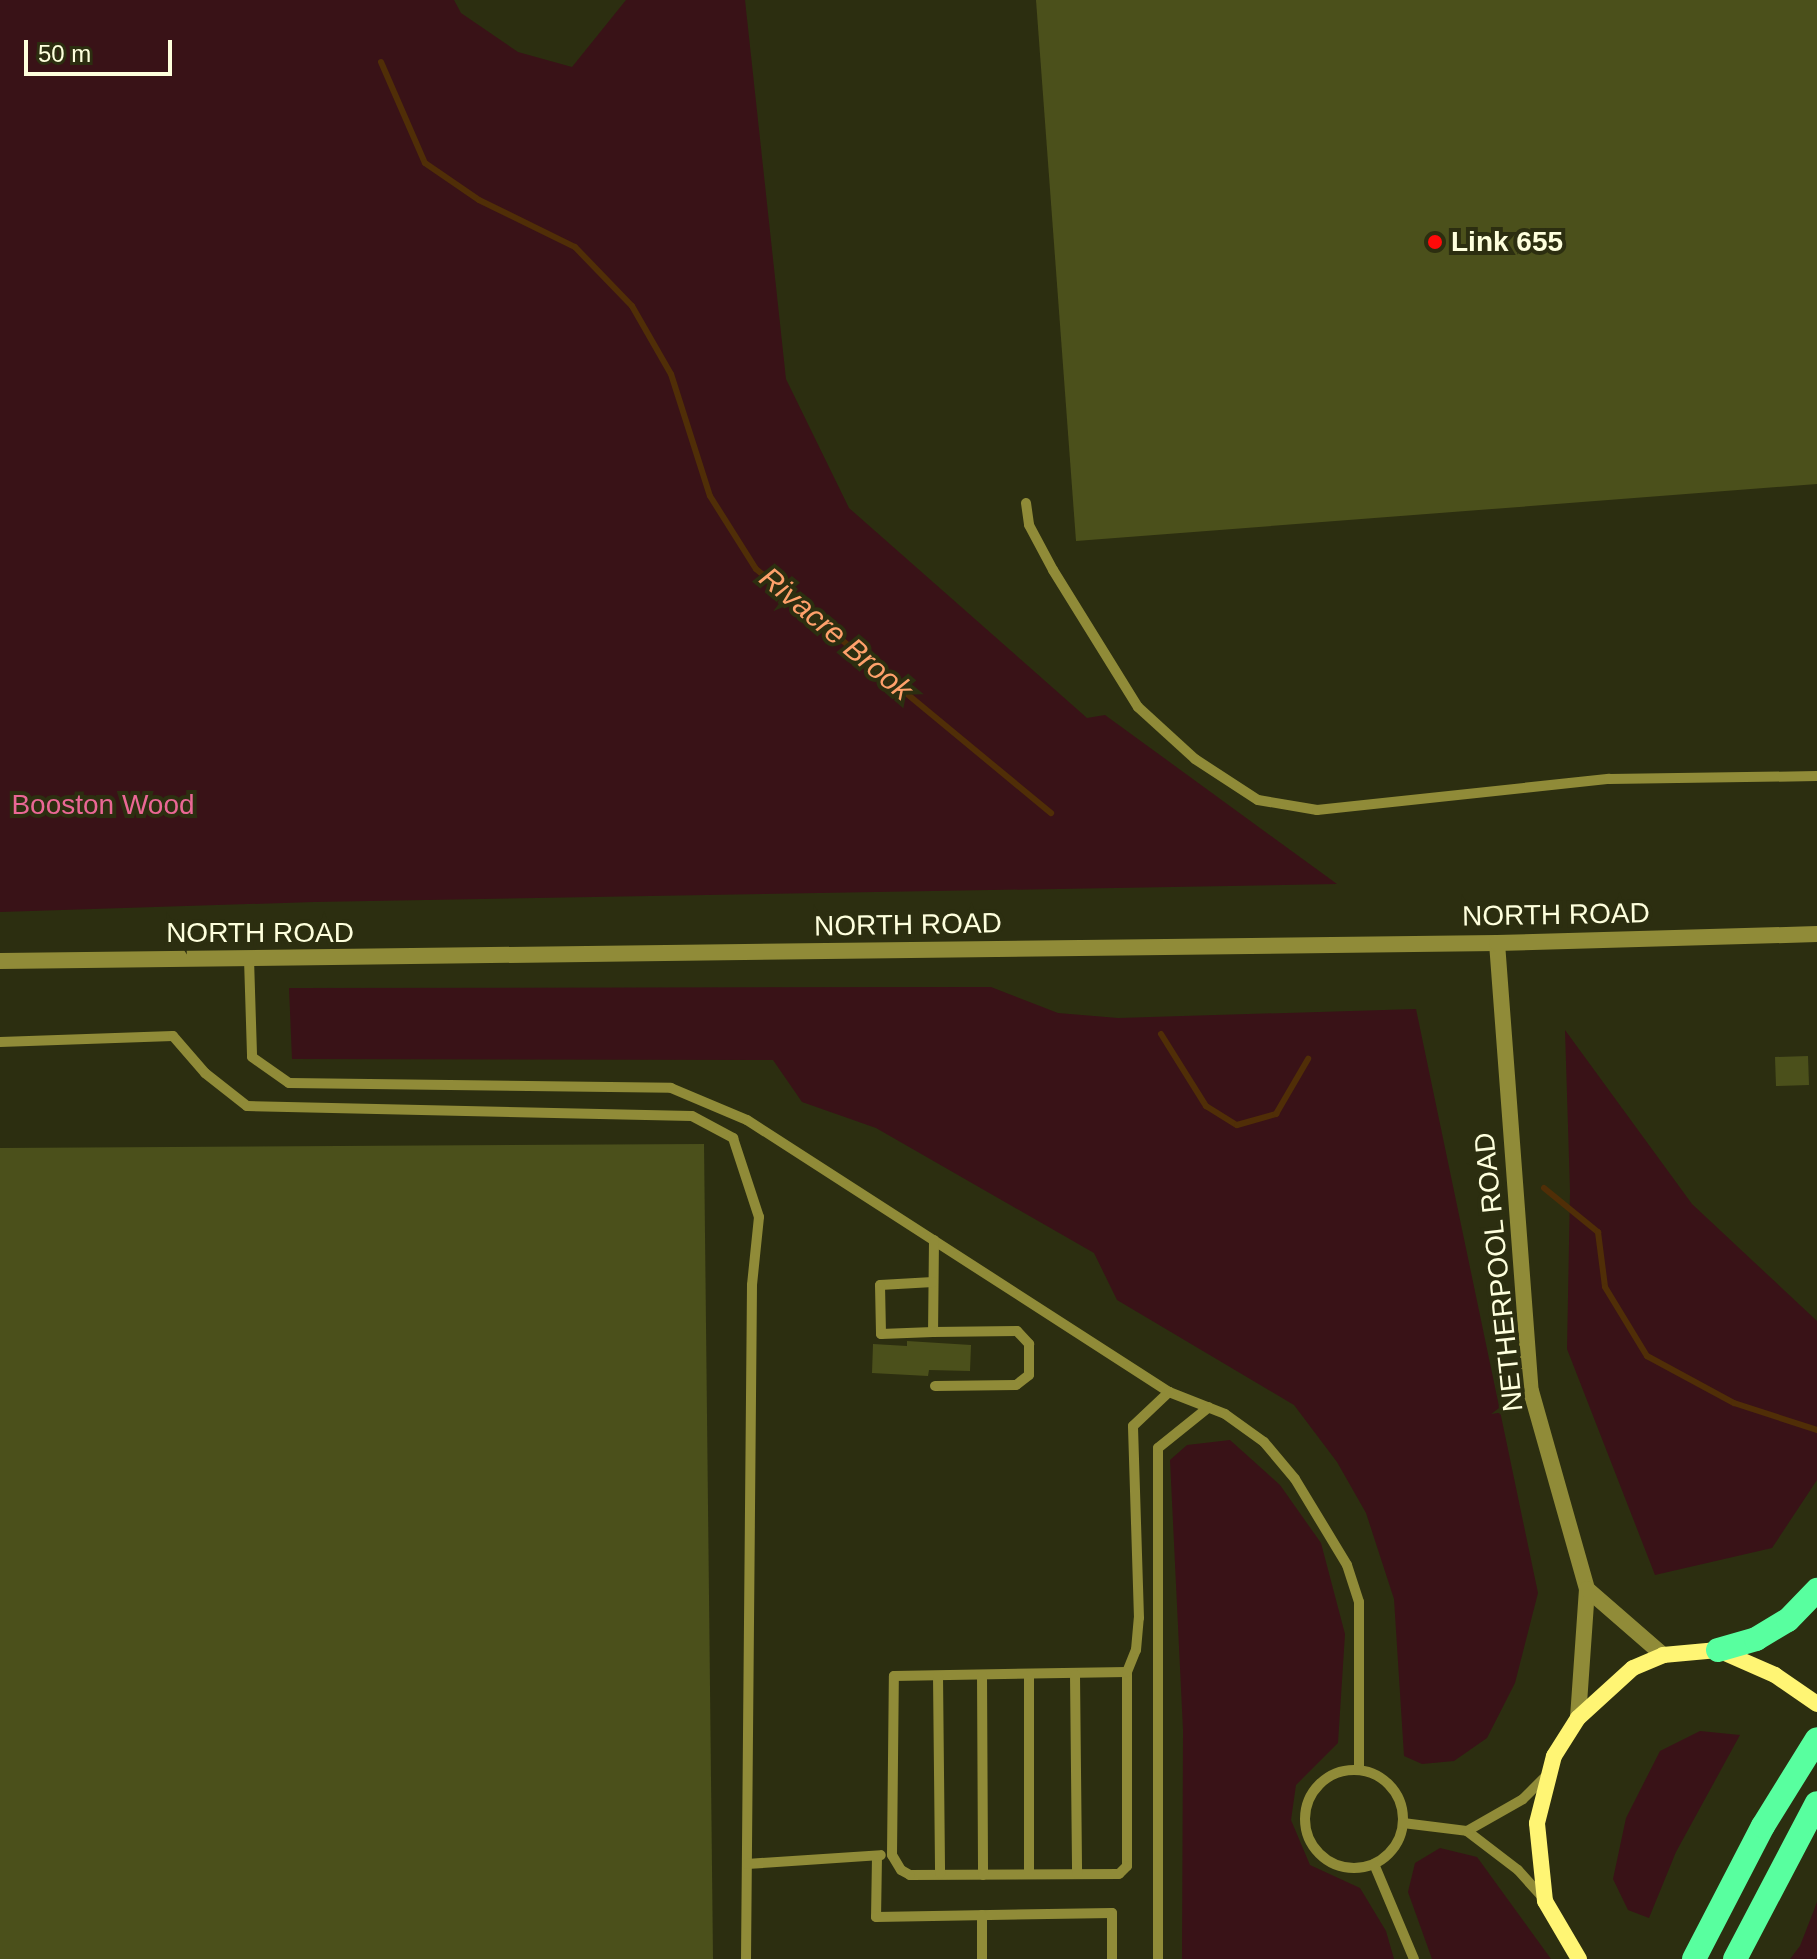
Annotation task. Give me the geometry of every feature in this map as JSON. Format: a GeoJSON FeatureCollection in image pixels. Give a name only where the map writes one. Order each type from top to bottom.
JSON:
{"type":"FeatureCollection","features":[{"type":"Feature","properties":{"kind":"highway"},"geometry":{"type":"LineString","coordinates":[[1718,1650],[1756,1639],[1780,1625],[1817,1590]]}},
{"type":"Feature","properties":{"kind":"highway"},"geometry":{"type":"LineString","coordinates":[[1695,1956],[1817,1739]]}},
{"type":"Feature","properties":{"kind":"highway"},"geometry":{"type":"LineString","coordinates":[[1735,1959],[1817,1803]]}},
{"type":"Feature","properties":{"kind":"main road"},"geometry":{"type":"LineString","coordinates":[[1579,1959],[1545,1901],[1537,1823],[1548,1775],[1578,1718],[1633,1668],[1663,1655],[1718,1650],[1775,1675],[1817,1704]]}},
{"type":"Feature","properties":{"kind":"street","name":"NORTH ROAD"},"geometry":{"type":"LineString","coordinates":[[0,961],[1497,943],[1817,934]]}},
{"type":"Feature","properties":{"kind":"street","name":"NETHERPOOL ROAD"},"geometry":{"type":"LineString","coordinates":[[1497,943],[1531,1391],[1587,1589],[1578,1718]]}},
{"type":"Feature","properties":{"kind":"street"},"geometry":{"type":"LineString","coordinates":[[1587,1589],[1663,1655]]}},
{"type":"Feature","properties":{"kind":"lane"},"geometry":{"type":"LineString","coordinates":[[1026,503],[1029,525],[1053,570],[1138,707],[1195,759],[1258,800],[1317,810],[1609,779],[1817,776]]}},
{"type":"Feature","properties":{"kind":"lane"},"geometry":{"type":"LineString","coordinates":[[249,959],[252,1057],[289,1083],[671,1088],[747,1120],[1169,1392],[1209,1407],[1264,1442],[1312,1504],[1347,1565],[1359,1602],[1359,1770]]}},
{"type":"Feature","properties":{"kind":"lane"},"geometry":{"type":"LineString","coordinates":[[0,1042],[173,1036],[205,1073],[247,1106],[692,1116],[733,1138],[759,1217],[752,1285],[746,1959]]}},
{"type":"Feature","properties":{"kind":"lane"},"geometry":{"type":"LineString","coordinates":[[933,1332],[934,1240]]}},
{"type":"Feature","properties":{"kind":"lane"},"geometry":{"type":"LineString","coordinates":[[933,1282],[880,1285],[881,1334],[1017,1331],[1029,1344],[1029,1375],[1016,1385],[935,1386]]}},
{"type":"Feature","properties":{"kind":"lane"},"geometry":{"type":"LineString","coordinates":[[1127,1672],[894,1676],[892,1855],[901,1870],[910,1875],[1119,1874],[1127,1866],[1127,1672],[1136,1650],[1139,1618],[1133,1426],[1169,1392]]}},
{"type":"Feature","properties":{"kind":"lane"},"geometry":{"type":"LineString","coordinates":[[1158,1959],[1158,1448],[1209,1407]]}},
{"type":"Feature","properties":{"kind":"lane"},"geometry":{"type":"LineString","coordinates":[[982,1675],[983,1875]]}},
{"type":"Feature","properties":{"kind":"lane"},"geometry":{"type":"LineString","coordinates":[[1029,1675],[1029,1874]]}},
{"type":"Feature","properties":{"kind":"lane"},"geometry":{"type":"LineString","coordinates":[[1075,1675],[1077,1874]]}},
{"type":"Feature","properties":{"kind":"lane"},"geometry":{"type":"LineString","coordinates":[[938,1676],[940,1874]]}},
{"type":"Feature","properties":{"kind":"lane"},"geometry":{"type":"LineString","coordinates":[[1359,1770],[1386,1782],[1402,1808],[1403,1823],[1394,1848],[1374,1864],[1358,1869],[1327,1861],[1314,1850],[1304,1819],[1315,1789],[1335,1774],[1359,1770]]}},
{"type":"Feature","properties":{"kind":"lane"},"geometry":{"type":"LineString","coordinates":[[1467,1831],[1523,1799],[1548,1775]]}},
{"type":"Feature","properties":{"kind":"lane"},"geometry":{"type":"LineString","coordinates":[[1403,1823],[1467,1831],[1518,1870],[1545,1901]]}},
{"type":"Feature","properties":{"kind":"lane"},"geometry":{"type":"LineString","coordinates":[[747,1864],[892,1855]]}},
{"type":"Feature","properties":{"kind":"lane"},"geometry":{"type":"LineString","coordinates":[[877,1856],[876,1917],[1112,1913],[1112,1959]]}},
{"type":"Feature","properties":{"kind":"lane"},"geometry":{"type":"LineString","coordinates":[[1374,1864],[1414,1959]]}},
{"type":"Feature","properties":{"kind":"lane"},"geometry":{"type":"LineString","coordinates":[[982,1915],[982,1959]]}},
{"type":"Feature","properties":{"kind":"green space","name":"Booston Wood"},"geometry":{"type":"Polygon","coordinates":[[[0,0],[454,0],[461,13],[518,52],[572,67],[626,0],[745,0],[786,379],[849,508],[1087,718],[1105,715],[1337,884],[314,902],[0,912],[0,0]]]}},
{"type":"Feature","properties":{"kind":"green space"},"geometry":{"type":"Polygon","coordinates":[[[991,987],[1058,1013],[1118,1018],[1416,1009],[1538,1593],[1515,1683],[1487,1738],[1454,1761],[1422,1764],[1404,1756],[1394,1599],[1366,1513],[1337,1462],[1294,1405],[1117,1300],[1094,1253],[876,1128],[802,1102],[773,1060],[292,1059],[289,988],[991,987]]]}},
{"type":"Feature","properties":{"kind":"green space"},"geometry":{"type":"Polygon","coordinates":[[[1565,1030],[1692,1204],[1817,1321],[1817,1480],[1772,1548],[1655,1575],[1567,1349],[1570,1191],[1565,1030]]]}},
{"type":"Feature","properties":{"kind":"green space"},"geometry":{"type":"Polygon","coordinates":[[[1230,1440],[1280,1485],[1321,1543],[1345,1634],[1338,1743],[1296,1785],[1291,1820],[1310,1865],[1360,1888],[1386,1931],[1394,1959],[1182,1959],[1183,1730],[1170,1460],[1187,1445],[1230,1440]]]}},
{"type":"Feature","properties":{"kind":"green space"},"geometry":{"type":"Polygon","coordinates":[[[1700,1731],[1740,1735],[1676,1852],[1649,1918],[1628,1910],[1613,1879],[1626,1818],[1660,1751],[1700,1731]]]}},
{"type":"Feature","properties":{"kind":"green space"},"geometry":{"type":"Polygon","coordinates":[[[1440,1848],[1477,1857],[1551,1959],[1432,1959],[1408,1892],[1415,1863],[1440,1848]]]}},
{"type":"Feature","properties":{"kind":"green space"},"geometry":{"type":"Polygon","coordinates":[[[1817,1902],[1817,1959],[1790,1959],[1800,1946],[1817,1902]]]}},
{"type":"Feature","properties":{"kind":"building","name":"Link 655"},"geometry":{"type":"Polygon","coordinates":[[[1036,0],[1817,0],[1817,484],[1076,541],[1036,0]]]}},
{"type":"Feature","properties":{"kind":"building"},"geometry":{"type":"Polygon","coordinates":[[[1808,1056],[1809,1085],[1776,1086],[1775,1057],[1808,1056]]]}},
{"type":"Feature","properties":{"kind":"building"},"geometry":{"type":"Polygon","coordinates":[[[704,1144],[713,1959],[0,1959],[0,1148],[704,1144]]]}},
{"type":"Feature","properties":{"kind":"building"},"geometry":{"type":"Polygon","coordinates":[[[907,1341],[971,1345],[970,1371],[929,1370],[928,1376],[872,1373],[873,1344],[907,1346],[907,1341]]]}},
{"type":"Feature","properties":{"kind":"waterway","name":"Rivacre Brook"},"geometry":{"type":"LineString","coordinates":[[381,62],[425,163],[479,200],[575,247],[632,306],[671,374],[710,496],[756,569],[1051,813]]}},
{"type":"Feature","properties":{"kind":"waterway"},"geometry":{"type":"LineString","coordinates":[[1161,1034],[1206,1106],[1237,1125],[1276,1114],[1308,1059]]}},
{"type":"Feature","properties":{"kind":"waterway","name":"Rivacre Brook"},"geometry":{"type":"LineString","coordinates":[[1544,1188],[1598,1232],[1605,1287],[1647,1356],[1734,1403],[1817,1430]]}},
{"type":"Feature","properties":{"kind":"place","name":"Link 655"},"geometry":{"type":"Point","coordinates":[1435,242]}}]}
